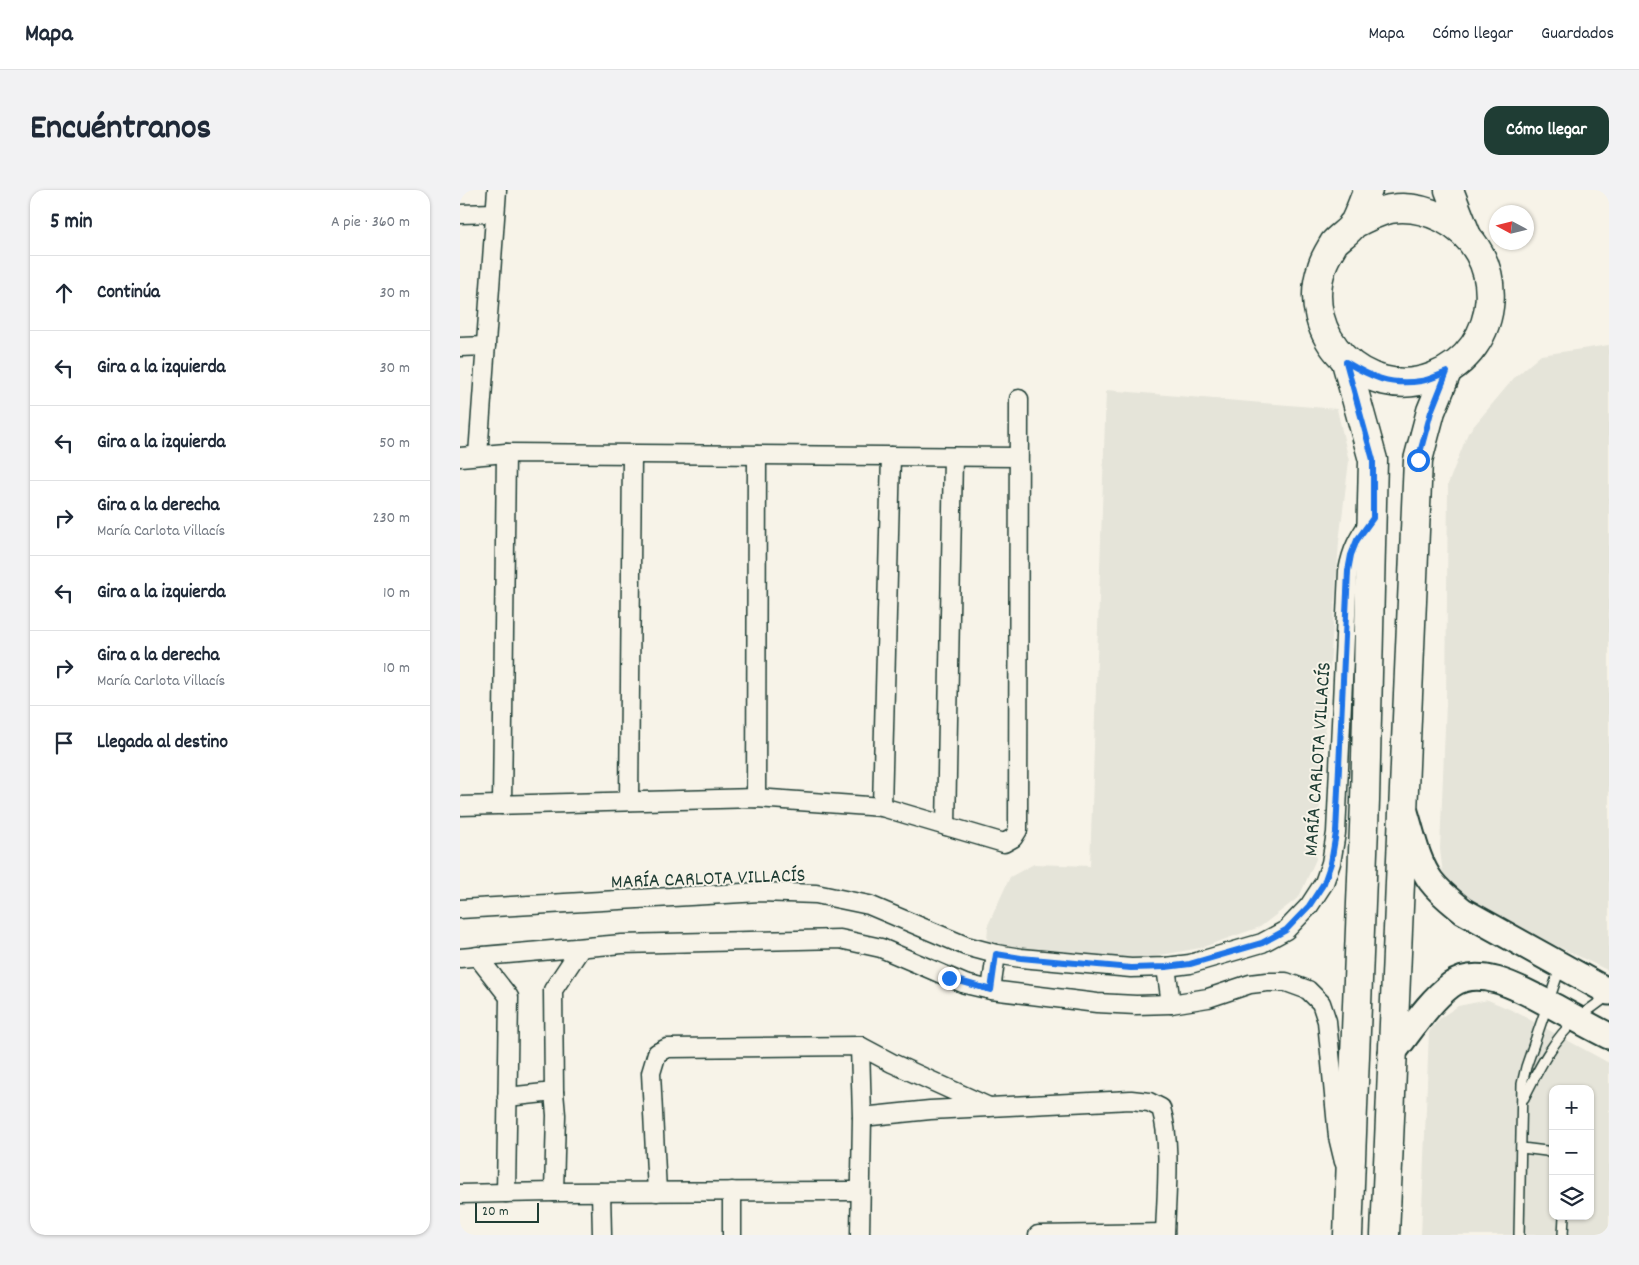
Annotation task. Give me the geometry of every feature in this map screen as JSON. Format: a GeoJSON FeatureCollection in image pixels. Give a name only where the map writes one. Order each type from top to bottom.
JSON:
{"type":"FeatureCollection","features":[{"type":"Feature","properties":{"kind":"main road"},"geometry":{"type":"LineString","coordinates":[[1352,225],[1368,190]]}},
{"type":"Feature","properties":{"kind":"main road"},"geometry":{"type":"LineString","coordinates":[[1449,190],[1467,236]]}},
{"type":"Feature","properties":{"kind":"main road"},"geometry":{"type":"LineString","coordinates":[[1412,208],[1432,213],[1452,222],[1467,236],[1482,258],[1485,266],[1490,283],[1490,309],[1482,334],[1467,356],[1447,372],[1422,381],[1395,383],[1369,376],[1346,362],[1330,342],[1319,318],[1317,292],[1322,266],[1334,244],[1352,225],[1371,215],[1391,209],[1412,208]]}},
{"type":"Feature","properties":{"kind":"main road"},"geometry":{"type":"LineString","coordinates":[[1346,362],[1373,460],[1365,792],[1348,1235]]}},
{"type":"Feature","properties":{"kind":"main road"},"geometry":{"type":"LineString","coordinates":[[1385,1235],[1391,1055],[1418,460],[1431,412],[1447,372]]}},
{"type":"Feature","properties":{"kind":"street"},"geometry":{"type":"LineString","coordinates":[[478,455],[497,190]]}},
{"type":"Feature","properties":{"kind":"street"},"geometry":{"type":"LineString","coordinates":[[460,214],[495,212]]}},
{"type":"Feature","properties":{"kind":"street"},"geometry":{"type":"LineString","coordinates":[[460,346],[486,346]]}},
{"type":"Feature","properties":{"kind":"street"},"geometry":{"type":"LineString","coordinates":[[460,806],[756,798],[882,807],[1004,843],[1013,838],[1018,830],[1019,399]]}},
{"type":"Feature","properties":{"kind":"street"},"geometry":{"type":"LineString","coordinates":[[502,805],[506,453]]}},
{"type":"Feature","properties":{"kind":"street"},"geometry":{"type":"LineString","coordinates":[[460,457],[506,453],[1018,458]]}},
{"type":"Feature","properties":{"kind":"street"},"geometry":{"type":"LineString","coordinates":[[630,801],[632,454]]}},
{"type":"Feature","properties":{"kind":"street"},"geometry":{"type":"LineString","coordinates":[[756,798],[757,455]]}},
{"type":"Feature","properties":{"kind":"street"},"geometry":{"type":"LineString","coordinates":[[882,807],[891,456]]}},
{"type":"Feature","properties":{"kind":"street"},"geometry":{"type":"LineString","coordinates":[[946,826],[953,457]]}},
{"type":"Feature","properties":{"kind":"street","name":"MARÍA CARLOTA VILLACÍS"},"geometry":{"type":"LineString","coordinates":[[460,909],[760,892],[816,894],[869,905],[966,946],[996,954],[1131,968],[1190,964],[1262,943],[1286,930],[1309,906],[1324,883],[1331,863],[1336,833],[1348,571],[1351,555],[1357,540],[1373,518]]}},
{"type":"Feature","properties":{"kind":"street"},"geometry":{"type":"LineString","coordinates":[[1402,803],[1422,862],[1431,881],[1444,896],[1463,910],[1609,994]]}},
{"type":"Feature","properties":{"kind":"street"},"geometry":{"type":"LineString","coordinates":[[469,957],[622,944],[840,938],[881,948],[949,978],[991,990],[1097,1003],[1171,1004],[1208,998],[1250,984],[1286,982],[1308,990],[1321,1003],[1327,1021],[1338,1137],[1350,1182]]}},
{"type":"Feature","properties":{"kind":"street"},"geometry":{"type":"LineString","coordinates":[[554,1192],[556,1115],[553,990],[581,948]]}},
{"type":"Feature","properties":{"kind":"street"},"geometry":{"type":"LineString","coordinates":[[991,990],[996,954]]}},
{"type":"Feature","properties":{"kind":"street"},"geometry":{"type":"LineString","coordinates":[[469,957],[509,997],[506,1193]]}},
{"type":"Feature","properties":{"kind":"street"},"geometry":{"type":"LineString","coordinates":[[1166,967],[1171,1004]]}},
{"type":"Feature","properties":{"kind":"street"},"geometry":{"type":"LineString","coordinates":[[1391,1055],[1436,998],[1453,984],[1468,978],[1489,978],[1514,985],[1609,1036]]}},
{"type":"Feature","properties":{"kind":"street"},"geometry":{"type":"LineString","coordinates":[[657,1192],[651,1072],[657,1053],[667,1048],[860,1046],[892,1063],[989,1107]]}},
{"type":"Feature","properties":{"kind":"street"},"geometry":{"type":"LineString","coordinates":[[860,1046],[862,1117],[860,1235]]}},
{"type":"Feature","properties":{"kind":"street"},"geometry":{"type":"LineString","coordinates":[[508,1097],[554,1092]]}},
{"type":"Feature","properties":{"kind":"street"},"geometry":{"type":"LineString","coordinates":[[862,1117],[930,1110],[1131,1100],[1149,1102],[1162,1108],[1166,1123],[1167,1149],[1165,1234],[1038,1235]]}},
{"type":"Feature","properties":{"kind":"street"},"geometry":{"type":"LineString","coordinates":[[460,1194],[860,1190]]}},
{"type":"Feature","properties":{"kind":"street"},"geometry":{"type":"LineString","coordinates":[[732,1191],[732,1235]]}},
{"type":"Feature","properties":{"kind":"street"},"geometry":{"type":"LineString","coordinates":[[601,1192],[602,1235]]}},
{"type":"Feature","properties":{"kind":"lane"},"geometry":{"type":"LineString","coordinates":[[1519,1235],[1522,1084],[1561,966]]}},
{"type":"Feature","properties":{"kind":"lane"},"geometry":{"type":"LineString","coordinates":[[1522,1100],[1556,1042],[1576,1019],[1609,994]]}},
{"type":"Feature","properties":{"kind":"lane"},"geometry":{"type":"LineString","coordinates":[[1522,1148],[1549,1152]]}},
{"type":"Feature","properties":{"kind":"lane"},"geometry":{"type":"LineString","coordinates":[[1564,1220],[1564,1235]]}},
{"type":"Feature","properties":{"kind":"shaded area"},"geometry":{"type":"Polygon","coordinates":[[[1609,345],[1609,971],[1464,901],[1443,875],[1440,849],[1446,703],[1448,484],[1468,433],[1514,378],[1541,355],[1609,345]]]}},
{"type":"Feature","properties":{"kind":"shaded area"},"geometry":{"type":"Polygon","coordinates":[[[1106,390],[1337,409],[1349,461],[1339,542],[1316,859],[1299,897],[1260,927],[1200,948],[1139,959],[996,947],[987,944],[988,925],[1010,877],[1034,864],[1090,866],[1106,390]]]}},
{"type":"Feature","properties":{"kind":"shaded area"},"geometry":{"type":"Polygon","coordinates":[[[1488,1000],[1514,1011],[1609,1063],[1609,1235],[1421,1235],[1429,1032],[1440,1018],[1458,1006],[1488,1000]]]}},
{"type":"Feature","properties":{"kind":"route"},"geometry":{"type":"LineString","coordinates":[[949,978],[991,990],[996,954],[1131,968],[1190,964],[1262,943],[1286,930],[1309,906],[1324,883],[1331,863],[1336,833],[1348,571],[1351,555],[1357,540],[1373,518],[1373,460],[1360,407],[1346,362],[1369,376],[1395,383],[1422,381],[1447,372],[1431,412],[1418,460]]}}]}
